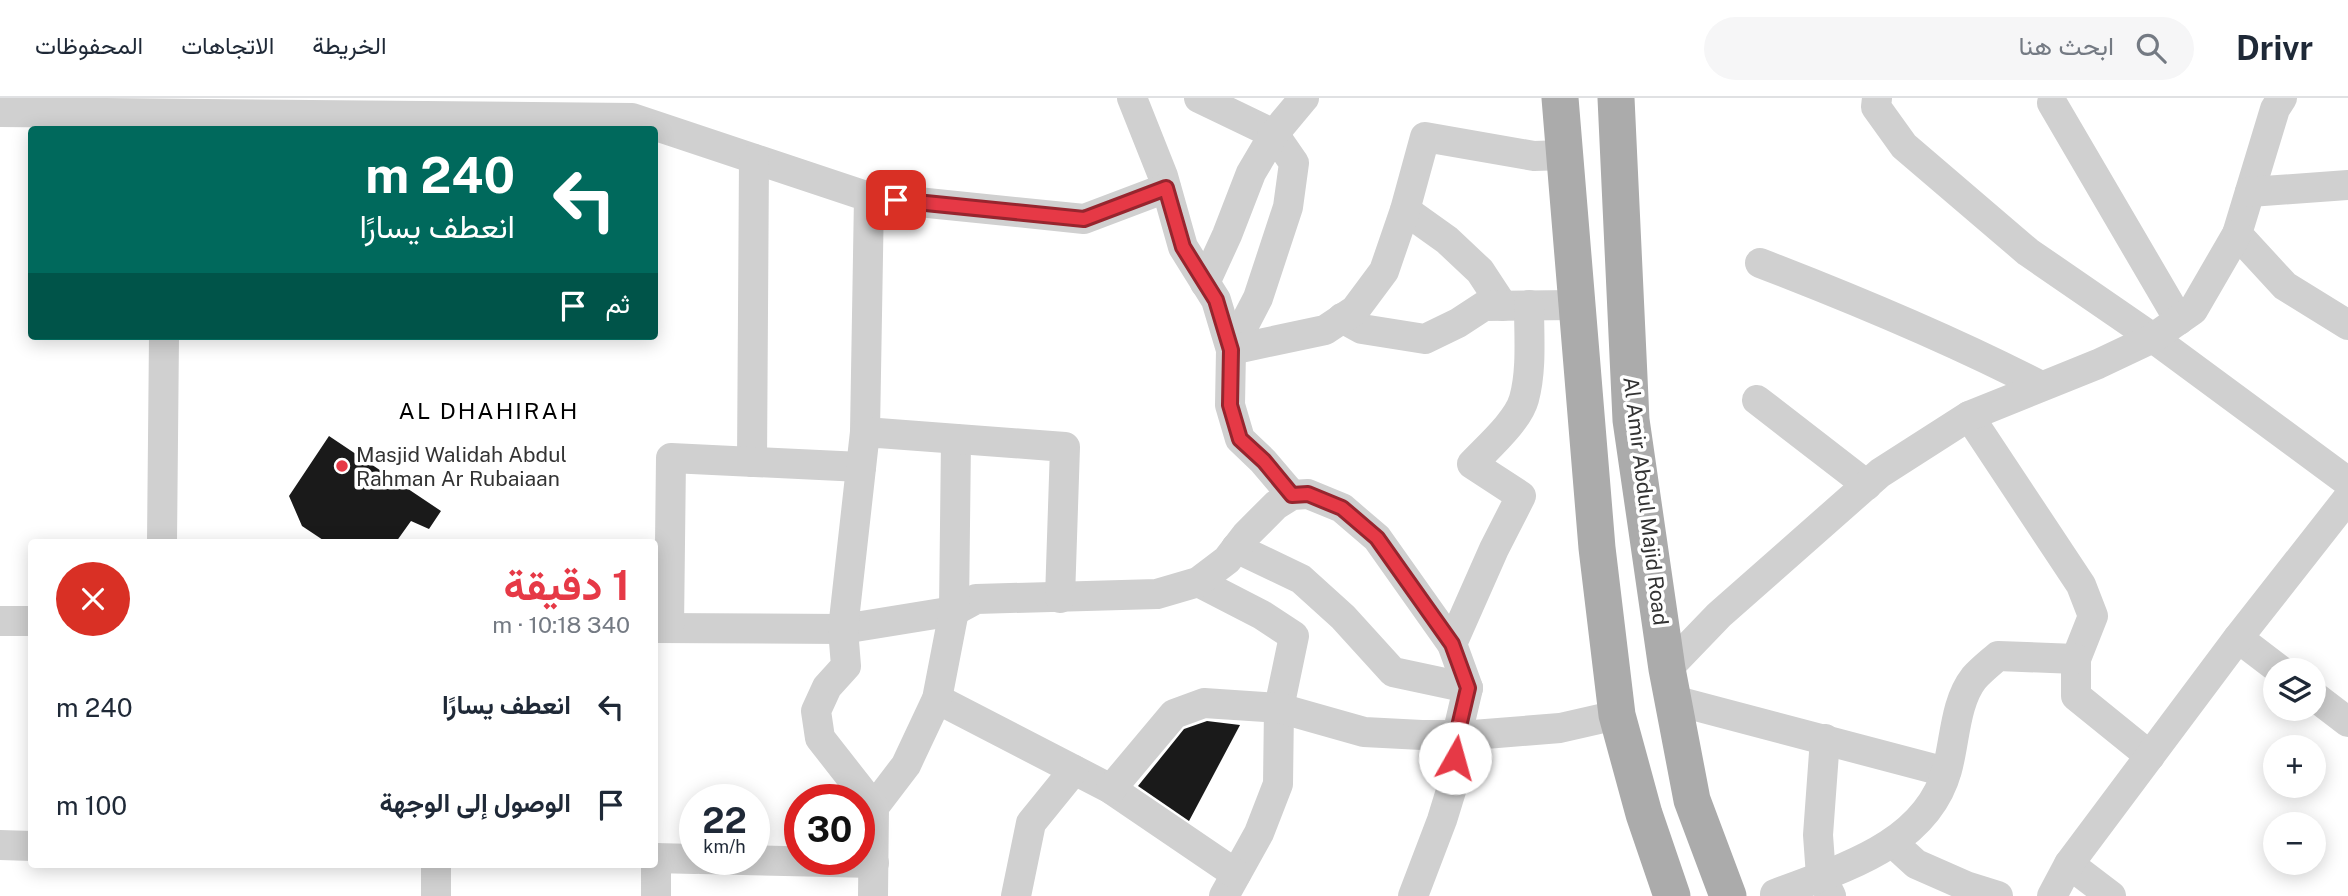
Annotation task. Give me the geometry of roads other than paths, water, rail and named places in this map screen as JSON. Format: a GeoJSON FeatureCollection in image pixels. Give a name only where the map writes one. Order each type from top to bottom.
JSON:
{"type":"FeatureCollection","features":[{"type":"Feature","properties":{"kind":"main road"},"geometry":{"type":"LineString","coordinates":[[1560,98],[1597,548],[1617,715],[1644,814],[1672,896]]}},
{"type":"Feature","properties":{"kind":"main road","name":"Al Amir Abdul Majid Road"},"geometry":{"type":"LineString","coordinates":[[1616,98],[1631,420],[1670,685],[1692,800],[1728,896]]}},
{"type":"Feature","properties":{"kind":"street"},"geometry":{"type":"LineString","coordinates":[[1132,98],[1166,188],[1183,247],[1216,300],[1231,350],[1230,405],[1240,439],[1264,461],[1292,495]]}},
{"type":"Feature","properties":{"kind":"street"},"geometry":{"type":"LineString","coordinates":[[1205,283],[1251,173],[1274,134],[1304,98]]}},
{"type":"Feature","properties":{"kind":"street"},"geometry":{"type":"LineString","coordinates":[[1877,98],[1876,107],[1904,146],[2028,251],[2153,338],[2348,482]]}},
{"type":"Feature","properties":{"kind":"street"},"geometry":{"type":"LineString","coordinates":[[1946,772],[1825,739],[1670,685],[1719,615],[1880,472],[1969,415],[2098,364],[2153,338],[2193,310],[2237,233],[2282,98]]}},
{"type":"Feature","properties":{"kind":"street"},"geometry":{"type":"LineString","coordinates":[[1201,99],[1274,134],[1294,163],[1288,207],[1258,298],[1231,350]]}},
{"type":"Feature","properties":{"kind":"street"},"geometry":{"type":"LineString","coordinates":[[2052,103],[2179,320]]}},
{"type":"Feature","properties":{"kind":"street"},"geometry":{"type":"LineString","coordinates":[[0,112],[165,121],[315,106],[602,108],[656,126]]}},
{"type":"Feature","properties":{"kind":"street"},"geometry":{"type":"LineString","coordinates":[[658,127],[869,197],[1084,219],[1166,188]]}},
{"type":"Feature","properties":{"kind":"street"},"geometry":{"type":"LineString","coordinates":[[1231,350],[1325,330],[1355,310],[1384,271],[1405,210],[1425,137],[1534,156],[1564,155]]}},
{"type":"Feature","properties":{"kind":"street"},"geometry":{"type":"LineString","coordinates":[[752,462],[754,159]]}},
{"type":"Feature","properties":{"kind":"street"},"geometry":{"type":"LineString","coordinates":[[2250,192],[2348,185]]}},
{"type":"Feature","properties":{"kind":"street"},"geometry":{"type":"LineString","coordinates":[[856,784],[820,738],[816,711],[827,687],[846,666],[843,629],[865,432],[869,197]]}},
{"type":"Feature","properties":{"kind":"street"},"geometry":{"type":"LineString","coordinates":[[1405,210],[1447,240],[1516,305],[1529,366],[1524,401],[1505,429],[1472,464],[1521,496],[1493,550],[1452,644]]}},
{"type":"Feature","properties":{"kind":"street"},"geometry":{"type":"LineString","coordinates":[[2237,233],[2285,286],[2348,325]]}},
{"type":"Feature","properties":{"kind":"street"},"geometry":{"type":"LineString","coordinates":[[1760,263],[1881,310],[2041,386]]}},
{"type":"Feature","properties":{"kind":"street"},"geometry":{"type":"LineString","coordinates":[[1342,318],[1362,328],[1425,339],[1458,323],[1484,306],[1577,305]]}},
{"type":"Feature","properties":{"kind":"street"},"geometry":{"type":"LineString","coordinates":[[162,539],[164,340]]}},
{"type":"Feature","properties":{"kind":"street"},"geometry":{"type":"LineString","coordinates":[[1757,400],[1867,485]]}},
{"type":"Feature","properties":{"kind":"street"},"geometry":{"type":"LineString","coordinates":[[1969,415],[2081,585],[2093,616],[2076,659],[2076,696],[2150,756]]}},
{"type":"Feature","properties":{"kind":"street"},"geometry":{"type":"LineString","coordinates":[[865,432],[1065,447],[1060,597]]}},
{"type":"Feature","properties":{"kind":"street"},"geometry":{"type":"LineString","coordinates":[[875,806],[906,765],[937,699],[954,611],[956,439]]}},
{"type":"Feature","properties":{"kind":"street"},"geometry":{"type":"LineString","coordinates":[[861,467],[671,458],[662,628],[843,629],[954,611],[976,599],[1157,594],[1198,582],[1227,560],[1276,505],[1292,495],[1308,494],[1342,508],[1377,538],[1452,644],[1468,688],[1457,735],[1454,781],[1413,896]]}},
{"type":"Feature","properties":{"kind":"street"},"geometry":{"type":"LineString","coordinates":[[2052,896],[2069,864],[2238,638],[2348,498]]}},
{"type":"Feature","properties":{"kind":"street"},"geometry":{"type":"LineString","coordinates":[[1236,548],[1301,579],[1343,617],[1393,672],[1468,688]]}},
{"type":"Feature","properties":{"kind":"street"},"geometry":{"type":"LineString","coordinates":[[937,699],[1111,789],[1230,885],[1259,833],[1278,784],[1279,708],[1294,636],[1262,615],[1198,582]]}},
{"type":"Feature","properties":{"kind":"street"},"geometry":{"type":"LineString","coordinates":[[0,621],[28,621]]}},
{"type":"Feature","properties":{"kind":"street"},"geometry":{"type":"LineString","coordinates":[[2238,638],[2264,658]]}},
{"type":"Feature","properties":{"kind":"street"},"geometry":{"type":"LineString","coordinates":[[1775,894],[1826,886],[1853,864],[1893,843],[1929,810],[1946,772],[1958,715],[1973,679],[1998,656],[2076,659]]}},
{"type":"Feature","properties":{"kind":"street"},"geometry":{"type":"LineString","coordinates":[[1111,789],[1174,715],[1204,703],[1279,708],[1364,732],[1457,735],[1560,728],[1617,715]]}},
{"type":"Feature","properties":{"kind":"street"},"geometry":{"type":"LineString","coordinates":[[2326,705],[2348,722]]}},
{"type":"Feature","properties":{"kind":"street"},"geometry":{"type":"LineString","coordinates":[[1825,739],[1818,835],[1826,886]]}},
{"type":"Feature","properties":{"kind":"street"},"geometry":{"type":"LineString","coordinates":[[1016,896],[1031,824],[1074,770]]}},
{"type":"Feature","properties":{"kind":"street"},"geometry":{"type":"LineString","coordinates":[[1893,843],[1916,864],[1966,886],[1998,896]]}},
{"type":"Feature","properties":{"kind":"street"},"geometry":{"type":"LineString","coordinates":[[0,845],[28,846]]}},
{"type":"Feature","properties":{"kind":"street"},"geometry":{"type":"LineString","coordinates":[[658,858],[679,859]]}},
{"type":"Feature","properties":{"kind":"street"},"geometry":{"type":"LineString","coordinates":[[2069,864],[2111,896]]}},
{"type":"Feature","properties":{"kind":"street"},"geometry":{"type":"LineString","coordinates":[[436,868],[436,896]]}},
{"type":"Feature","properties":{"kind":"street"},"geometry":{"type":"LineString","coordinates":[[655,868],[656,896]]}},
{"type":"Feature","properties":{"kind":"street"},"geometry":{"type":"LineString","coordinates":[[873,896],[874,875]]}},
{"type":"Feature","properties":{"kind":"place","name":"Masjid Walidah Abdul Rahman Ar Rubaiaan"},"geometry":{"type":"Point","coordinates":[342,466]}},
{"type":"Feature","properties":{"kind":"district","name":"AL DHAHIRAH"},"geometry":{"type":"Point","coordinates":[489,410]}}]}
